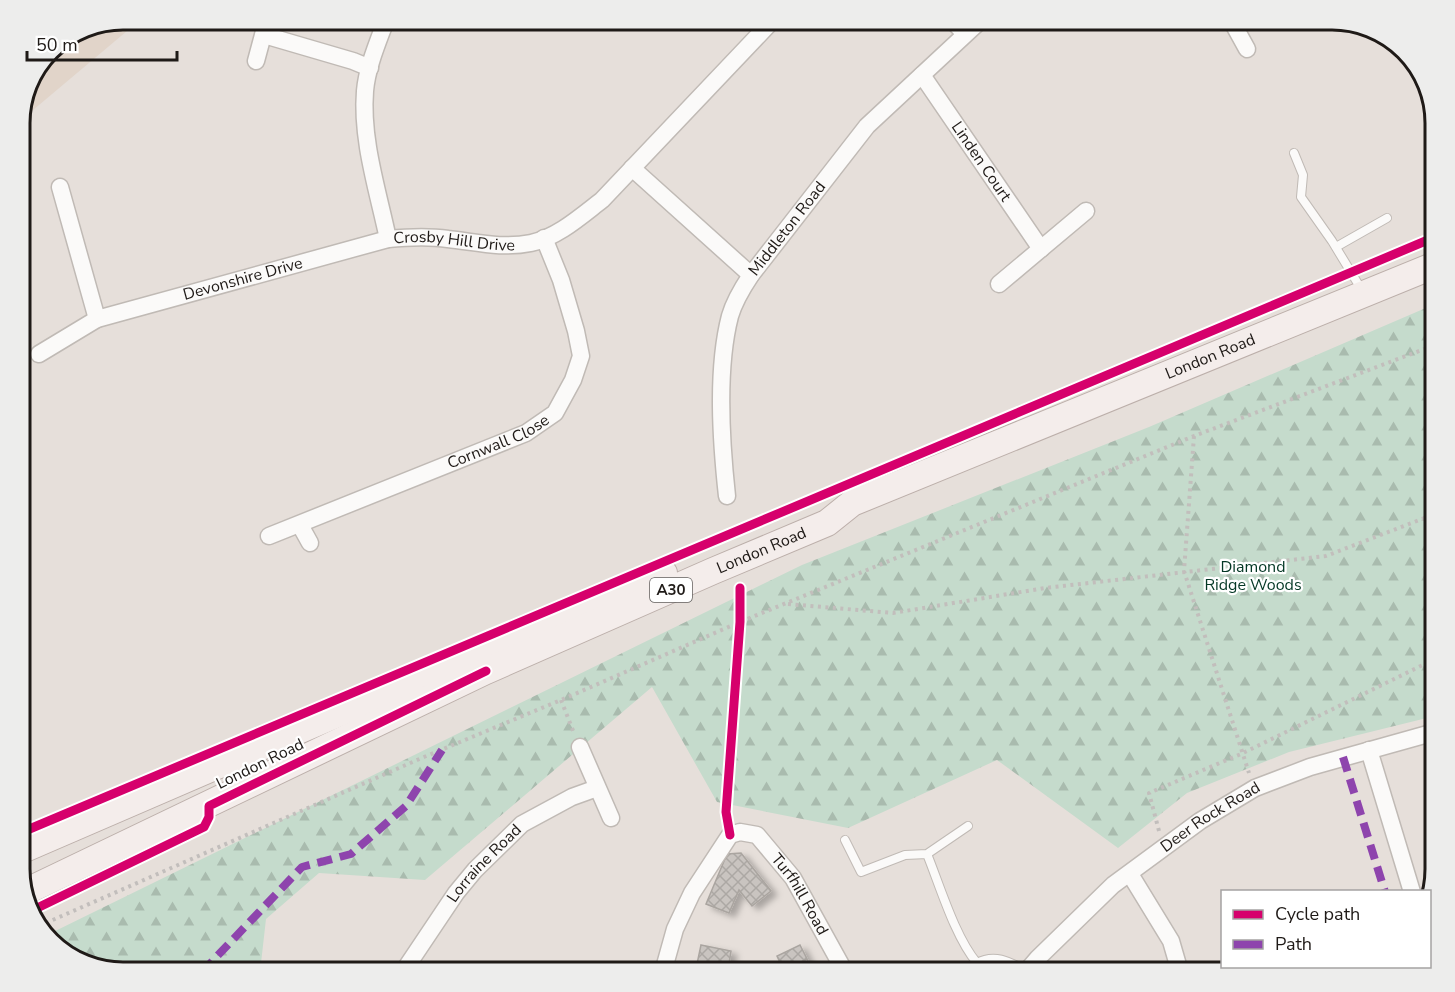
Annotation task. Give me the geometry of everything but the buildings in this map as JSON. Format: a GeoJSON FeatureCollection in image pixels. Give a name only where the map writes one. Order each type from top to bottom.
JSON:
{"type":"FeatureCollection","features":[{"type":"Feature","properties":{"kind":"main road","name":"London Road"},"geometry":{"type":"LineString","coordinates":[[32,889],[486,671],[826,523],[852,503],[1425,269]]}},
{"type":"Feature","properties":{"kind":"main road","name":"London Road"},"geometry":{"type":"LineString","coordinates":[[30,847],[707,554],[822,506],[852,503]]}},
{"type":"Feature","properties":{"kind":"street"},"geometry":{"type":"LineString","coordinates":[[256,61],[265,30]]}},
{"type":"Feature","properties":{"kind":"street"},"geometry":{"type":"LineString","coordinates":[[274,30],[370,68]]}},
{"type":"Feature","properties":{"kind":"street","name":"Crosby Hill Drive"},"geometry":{"type":"LineString","coordinates":[[383,30],[370,68],[365,90],[364,112],[368,144],[388,239],[429,237],[512,246],[532,243],[570,225],[602,200],[763,30]]}},
{"type":"Feature","properties":{"kind":"street"},"geometry":{"type":"LineString","coordinates":[[961,30],[965,34]]}},
{"type":"Feature","properties":{"kind":"street","name":"Middleton Road"},"geometry":{"type":"LineString","coordinates":[[728,496],[722,435],[723,357],[730,314],[751,275],[867,126],[970,30]]}},
{"type":"Feature","properties":{"kind":"street"},"geometry":{"type":"LineString","coordinates":[[1237,30],[1247,49]]}},
{"type":"Feature","properties":{"kind":"street","name":"Linden Court"},"geometry":{"type":"LineString","coordinates":[[922,75],[1041,249]]}},
{"type":"Feature","properties":{"kind":"street"},"geometry":{"type":"LineString","coordinates":[[632,168],[751,275]]}},
{"type":"Feature","properties":{"kind":"street"},"geometry":{"type":"LineString","coordinates":[[60,187],[97,319]]}},
{"type":"Feature","properties":{"kind":"street"},"geometry":{"type":"LineString","coordinates":[[999,284],[1086,211]]}},
{"type":"Feature","properties":{"kind":"street","name":"Cornwall Close"},"geometry":{"type":"LineString","coordinates":[[269,536],[526,433],[555,413],[573,380],[581,356],[561,280],[544,238]]}},
{"type":"Feature","properties":{"kind":"street","name":"Devonshire Drive"},"geometry":{"type":"LineString","coordinates":[[39,354],[97,319],[388,239]]}},
{"type":"Feature","properties":{"kind":"street"},"geometry":{"type":"LineString","coordinates":[[300,525],[310,543]]}},
{"type":"Feature","properties":{"kind":"street","name":"Deer Rock Road"},"geometry":{"type":"LineString","coordinates":[[1035,962],[1113,885],[1200,820],[1255,788],[1310,766],[1425,735]]}},
{"type":"Feature","properties":{"kind":"street"},"geometry":{"type":"LineString","coordinates":[[580,747],[611,818]]}},
{"type":"Feature","properties":{"kind":"street"},"geometry":{"type":"LineString","coordinates":[[1369,750],[1412,890]]}},
{"type":"Feature","properties":{"kind":"street","name":"Lorraine Road"},"geometry":{"type":"LineString","coordinates":[[410,962],[468,877],[522,824],[572,797],[597,788]]}},
{"type":"Feature","properties":{"kind":"street","name":"Turfhill Road"},"geometry":{"type":"LineString","coordinates":[[666,962],[675,929],[692,893],[730,835],[740,832],[757,835],[793,878],[839,962]]}},
{"type":"Feature","properties":{"kind":"street"},"geometry":{"type":"LineString","coordinates":[[1130,874],[1171,942],[1177,962]]}},
{"type":"Feature","properties":{"kind":"lane"},"geometry":{"type":"LineString","coordinates":[[1294,153],[1303,176],[1301,197],[1364,294]]}},
{"type":"Feature","properties":{"kind":"lane"},"geometry":{"type":"LineString","coordinates":[[1336,248],[1387,218]]}},
{"type":"Feature","properties":{"kind":"lane"},"geometry":{"type":"LineString","coordinates":[[845,840],[861,872],[905,855],[927,854],[968,826]]}},
{"type":"Feature","properties":{"kind":"lane"},"geometry":{"type":"LineString","coordinates":[[927,854],[973,962]]}},
{"type":"Feature","properties":{"kind":"lane"},"geometry":{"type":"LineString","coordinates":[[985,962],[992,957],[1008,962]]}},
{"type":"Feature","properties":{"kind":"path"},"geometry":{"type":"LineString","coordinates":[[47,922],[413,761],[740,622],[1194,436],[1425,349]]}},
{"type":"Feature","properties":{"kind":"path"},"geometry":{"type":"LineString","coordinates":[[1194,436],[1184,571],[1241,754],[1255,788]]}},
{"type":"Feature","properties":{"kind":"path"},"geometry":{"type":"LineString","coordinates":[[788,604],[893,613],[1045,588],[1326,556],[1425,518]]}},
{"type":"Feature","properties":{"kind":"path"},"geometry":{"type":"LineString","coordinates":[[739,634],[740,610]]}},
{"type":"Feature","properties":{"kind":"path"},"geometry":{"type":"LineString","coordinates":[[1164,848],[1149,793],[1241,754],[1425,664]]}},
{"type":"Feature","properties":{"kind":"path"},"geometry":{"type":"LineString","coordinates":[[561,700],[580,747]]}},
{"type":"Feature","properties":{"kind":"shaded area"},"geometry":{"type":"Polygon","coordinates":[[[128,30],[31,112],[37,88],[57,57],[88,37],[105,32],[128,30]]]}},
{"type":"Feature","properties":{"kind":"green space","name":"Diamond Ridge Woods"},"geometry":{"type":"Polygon","coordinates":[[[1425,308],[1425,718],[1289,752],[1187,793],[1118,848],[997,760],[848,828],[717,802],[652,687],[425,880],[319,873],[266,919],[261,962],[111,961],[88,955],[71,946],[54,931],[802,565],[1149,427],[1425,308]]]}},
{"type":"Feature","properties":{"kind":"marked path"},"geometry":{"type":"LineString","coordinates":[[212,962],[302,867],[351,854],[406,806],[442,750]]}},
{"type":"Feature","properties":{"kind":"marked path"},"geometry":{"type":"LineString","coordinates":[[1343,757],[1384,890]]}},
{"type":"Feature","properties":{"kind":"cycle path"},"geometry":{"type":"LineString","coordinates":[[30,829],[1425,241]]}},
{"type":"Feature","properties":{"kind":"cycle path"},"geometry":{"type":"LineString","coordinates":[[730,835],[726,812],[740,622],[740,588]]}},
{"type":"Feature","properties":{"kind":"cycle path"},"geometry":{"type":"LineString","coordinates":[[39,907],[204,827],[209,817],[209,806],[486,671]]}}]}
